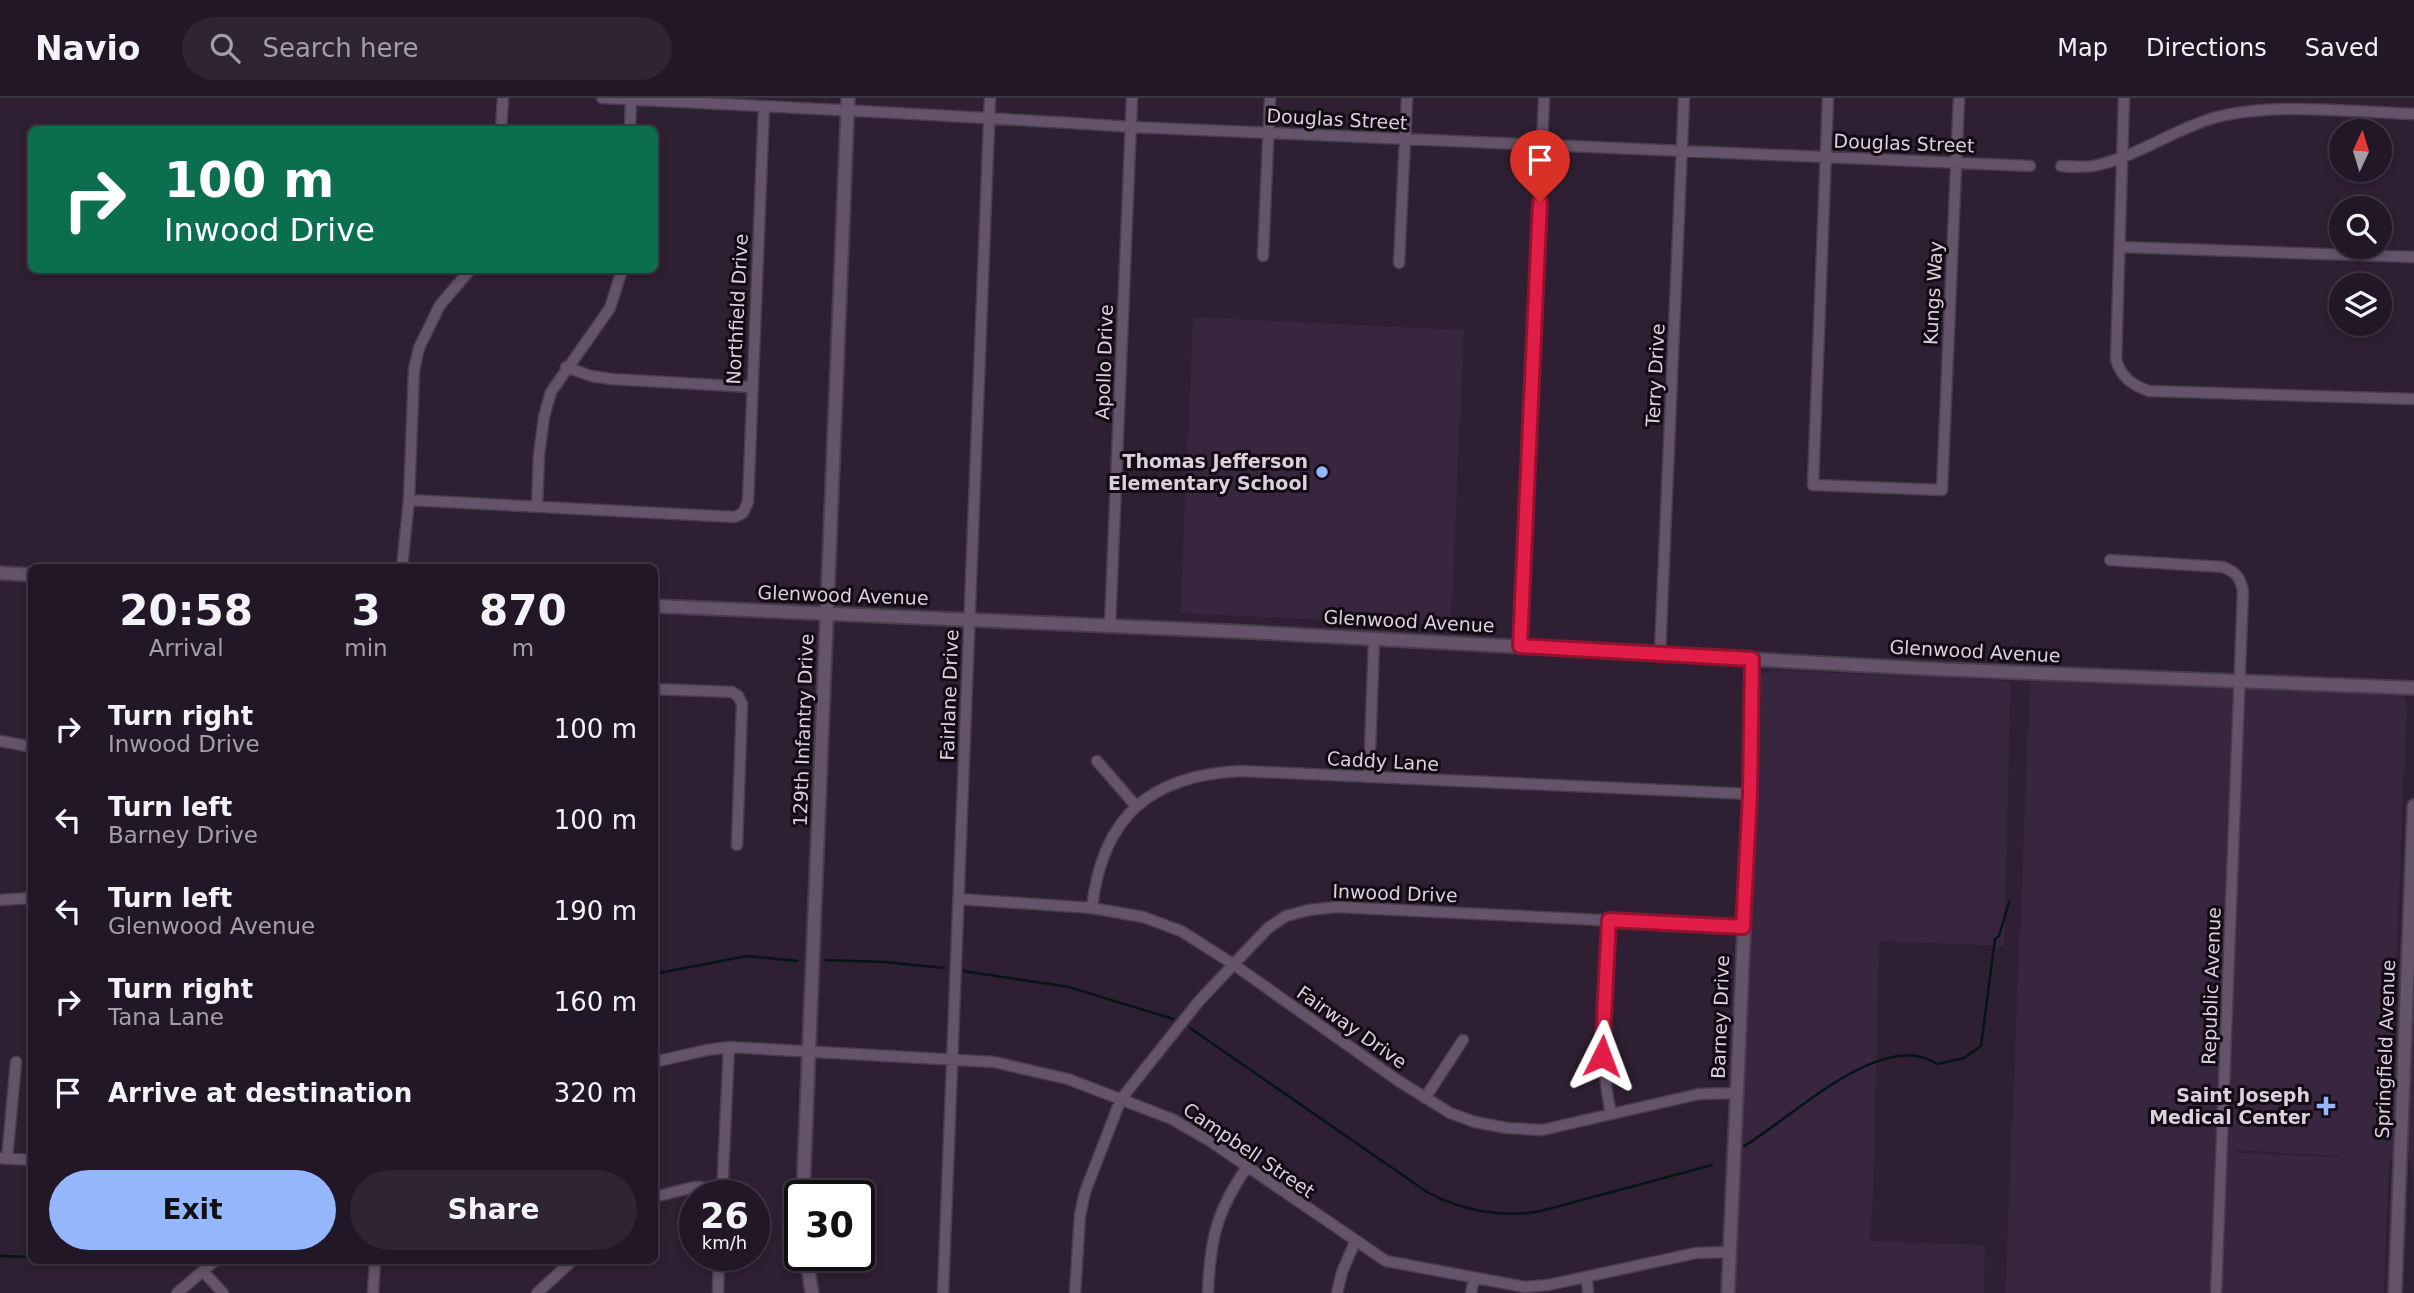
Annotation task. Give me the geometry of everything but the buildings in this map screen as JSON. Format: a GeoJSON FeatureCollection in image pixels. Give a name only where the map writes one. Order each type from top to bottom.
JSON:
{"type":"FeatureCollection","features":[{"type":"Feature","properties":{"kind":"street"},"geometry":{"type":"LineString","coordinates":[[501,126],[503,98]]}},
{"type":"Feature","properties":{"kind":"street","name":"Douglas Street"},"geometry":{"type":"LineString","coordinates":[[602,98],[989,117],[1131,127],[2030,166]]}},
{"type":"Feature","properties":{"kind":"street","name":"129th Infantry Drive"},"geometry":{"type":"LineString","coordinates":[[804,1180],[848,98]]}},
{"type":"Feature","properties":{"kind":"street","name":"Fairlane Drive"},"geometry":{"type":"LineString","coordinates":[[943,1293],[990,98]]}},
{"type":"Feature","properties":{"kind":"street","name":"Apollo Drive"},"geometry":{"type":"LineString","coordinates":[[1110,626],[1132,98]]}},
{"type":"Feature","properties":{"kind":"street"},"geometry":{"type":"LineString","coordinates":[[1263,256],[1270,98]]}},
{"type":"Feature","properties":{"kind":"street"},"geometry":{"type":"LineString","coordinates":[[1399,262],[1407,98]]}},
{"type":"Feature","properties":{"kind":"street"},"geometry":{"type":"LineString","coordinates":[[1520,646],[1544,98]]}},
{"type":"Feature","properties":{"kind":"street","name":"Terry Drive"},"geometry":{"type":"LineString","coordinates":[[1660,653],[1684,98]]}},
{"type":"Feature","properties":{"kind":"street"},"geometry":{"type":"LineString","coordinates":[[1825,158],[1828,98]]}},
{"type":"Feature","properties":{"kind":"street","name":"Kungs Way"},"geometry":{"type":"LineString","coordinates":[[1825,158],[1813,485],[1942,490],[1959,98]]}},
{"type":"Feature","properties":{"kind":"street"},"geometry":{"type":"LineString","coordinates":[[2124,98],[2116,360],[2125,378],[2150,391],[2414,399]]}},
{"type":"Feature","properties":{"kind":"street"},"geometry":{"type":"LineString","coordinates":[[630,126],[631,99]]}},
{"type":"Feature","properties":{"kind":"street","name":"Northfield Drive"},"geometry":{"type":"LineString","coordinates":[[537,507],[735,517],[743,513],[748,502],[764,106]]}},
{"type":"Feature","properties":{"kind":"street"},"geometry":{"type":"LineString","coordinates":[[2061,166],[2099,165],[2187,128],[2243,112],[2271,110],[2414,114]]}},
{"type":"Feature","properties":{"kind":"street"},"geometry":{"type":"LineString","coordinates":[[2120,247],[2414,257]]}},
{"type":"Feature","properties":{"kind":"street"},"geometry":{"type":"LineString","coordinates":[[402,564],[409,500],[414,370],[419,348],[440,305],[467,273]]}},
{"type":"Feature","properties":{"kind":"street"},"geometry":{"type":"LineString","coordinates":[[409,500],[537,507],[544,417],[551,392],[610,308],[621,273]]}},
{"type":"Feature","properties":{"kind":"street"},"geometry":{"type":"LineString","coordinates":[[566,367],[591,376],[611,379],[751,387]]}},
{"type":"Feature","properties":{"kind":"street","name":"Republic Avenue"},"geometry":{"type":"LineString","coordinates":[[2110,560],[2209,565],[2233,571],[2240,579],[2243,590],[2216,1293]]}},
{"type":"Feature","properties":{"kind":"street"},"geometry":{"type":"LineString","coordinates":[[0,573],[28,575]]}},
{"type":"Feature","properties":{"kind":"street","name":"Glenwood Avenue"},"geometry":{"type":"LineString","coordinates":[[658,606],[969,619],[1966,670],[2414,688]]}},
{"type":"Feature","properties":{"kind":"street"},"geometry":{"type":"LineString","coordinates":[[1369,778],[1374,639]]}},
{"type":"Feature","properties":{"kind":"street","name":"Barney Drive"},"geometry":{"type":"LineString","coordinates":[[1728,1293],[1750,794],[1752,659]]}},
{"type":"Feature","properties":{"kind":"street"},"geometry":{"type":"LineString","coordinates":[[658,690],[732,692],[738,696],[742,704],[737,845]]}},
{"type":"Feature","properties":{"kind":"street"},"geometry":{"type":"LineString","coordinates":[[0,741],[28,746]]}},
{"type":"Feature","properties":{"kind":"street"},"geometry":{"type":"LineString","coordinates":[[1097,761],[1136,806]]}},
{"type":"Feature","properties":{"kind":"street","name":"Caddy Lane"},"geometry":{"type":"LineString","coordinates":[[1091,908],[1094,884],[1103,853],[1116,829],[1136,806],[1160,789],[1184,779],[1213,772],[1241,771],[1750,794]]}},
{"type":"Feature","properties":{"kind":"street","name":"Springfield Avenue"},"geometry":{"type":"LineString","coordinates":[[2395,1293],[2414,806]]}},
{"type":"Feature","properties":{"kind":"street"},"geometry":{"type":"LineString","coordinates":[[0,900],[28,898]]}},
{"type":"Feature","properties":{"kind":"street","name":"Fairway Drive"},"geometry":{"type":"LineString","coordinates":[[959,899],[1091,908],[1143,917],[1181,931],[1233,964],[1425,1098],[1462,1118],[1507,1128],[1542,1129],[1699,1094],[1736,1093]]}},
{"type":"Feature","properties":{"kind":"street","name":"Inwood Drive"},"geometry":{"type":"LineString","coordinates":[[1075,1293],[1080,1215],[1085,1192],[1121,1100],[1199,1001],[1268,928],[1286,916],[1337,907],[1743,927]]}},
{"type":"Feature","properties":{"kind":"street"},"geometry":{"type":"LineString","coordinates":[[1609,920],[1602,1056],[1611,1114]]}},
{"type":"Feature","properties":{"kind":"street"},"geometry":{"type":"LineString","coordinates":[[1425,1098],[1463,1040]]}},
{"type":"Feature","properties":{"kind":"street"},"geometry":{"type":"LineString","coordinates":[[723,1180],[729,1048]]}},
{"type":"Feature","properties":{"kind":"street","name":"Campbell Street"},"geometry":{"type":"LineString","coordinates":[[658,1061],[729,1048],[994,1062],[1068,1079],[1146,1107],[1198,1133],[1386,1261],[1474,1279],[1525,1287],[1587,1278],[1696,1253],[1730,1252]]}},
{"type":"Feature","properties":{"kind":"street"},"geometry":{"type":"LineString","coordinates":[[16,1062],[4,1159],[28,1160]]}},
{"type":"Feature","properties":{"kind":"street"},"geometry":{"type":"LineString","coordinates":[[1208,1293],[1210,1252],[1217,1220],[1229,1192],[1247,1167]]}},
{"type":"Feature","properties":{"kind":"street"},"geometry":{"type":"LineString","coordinates":[[658,1196],[679,1191]]}},
{"type":"Feature","properties":{"kind":"street"},"geometry":{"type":"LineString","coordinates":[[1337,1293],[1342,1272],[1355,1242]]}},
{"type":"Feature","properties":{"kind":"street"},"geometry":{"type":"LineString","coordinates":[[177,1293],[211,1264]]}},
{"type":"Feature","properties":{"kind":"street"},"geometry":{"type":"LineString","coordinates":[[373,1293],[375,1264]]}},
{"type":"Feature","properties":{"kind":"street"},"geometry":{"type":"LineString","coordinates":[[537,1293],[569,1264]]}},
{"type":"Feature","properties":{"kind":"street"},"geometry":{"type":"LineString","coordinates":[[203,1271],[223,1293]]}},
{"type":"Feature","properties":{"kind":"street"},"geometry":{"type":"LineString","coordinates":[[718,1293],[719,1271]]}},
{"type":"Feature","properties":{"kind":"street"},"geometry":{"type":"LineString","coordinates":[[809,1271],[812,1293]]}},
{"type":"Feature","properties":{"kind":"street"},"geometry":{"type":"LineString","coordinates":[[1587,1278],[1588,1293]]}},
{"type":"Feature","properties":{"kind":"street"},"geometry":{"type":"LineString","coordinates":[[1471,1293],[1474,1279]]}},
{"type":"Feature","properties":{"kind":"shaded area","name":"Thomas Jefferson Elementary School"},"geometry":{"type":"Polygon","coordinates":[[[1193,317],[1464,330],[1451,626],[1180,613],[1193,317]]]}},
{"type":"Feature","properties":{"kind":"shaded area"},"geometry":{"type":"Polygon","coordinates":[[[1773,670],[2011,681],[2004,946],[1879,941],[1874,1184],[1870,1241],[1985,1245],[1984,1293],[1734,1293],[1757,687],[1761,674],[1773,670]]]}},
{"type":"Feature","properties":{"kind":"shaded area"},"geometry":{"type":"Polygon","coordinates":[[[2030,681],[2400,695],[2405,698],[2407,706],[2392,1062],[2409,1063],[2414,957],[2414,1230],[2412,1161],[2389,1159],[2384,1293],[2005,1293],[2030,681]],[[2236,1150],[2237,1153],[2338,1156],[2236,1150]]]}},
{"type":"Feature","properties":{"kind":"waterway"},"geometry":{"type":"LineString","coordinates":[[1744,1146],[1838,1081],[1865,1066],[1891,1057],[1915,1056],[1937,1064],[1964,1058],[1981,1046],[1995,939],[1999,936],[2009,902]]}},
{"type":"Feature","properties":{"kind":"waterway"},"geometry":{"type":"LineString","coordinates":[[658,973],[747,956],[797,961]]}},
{"type":"Feature","properties":{"kind":"waterway"},"geometry":{"type":"LineString","coordinates":[[826,960],[944,968]]}},
{"type":"Feature","properties":{"kind":"waterway"},"geometry":{"type":"LineString","coordinates":[[963,971],[1069,987],[1173,1019]]}},
{"type":"Feature","properties":{"kind":"waterway"},"geometry":{"type":"LineString","coordinates":[[1190,1028],[1427,1192],[1468,1208],[1512,1214],[1541,1211],[1712,1165]]}},
{"type":"Feature","properties":{"kind":"waterway"},"geometry":{"type":"LineString","coordinates":[[0,1256],[28,1257]]}},
{"type":"Feature","properties":{"kind":"place","name":"Thomas Jefferson Elementary School"},"geometry":{"type":"Point","coordinates":[1322,472]}},
{"type":"Feature","properties":{"kind":"place","name":"Saint Joseph Medical Center"},"geometry":{"type":"Point","coordinates":[2326,1106]}},
{"type":"Feature","properties":{"kind":"route"},"geometry":{"type":"LineString","coordinates":[[1540,202],[1520,646],[1752,659],[1750,794],[1743,927],[1609,920],[1602,1056]]}}]}
